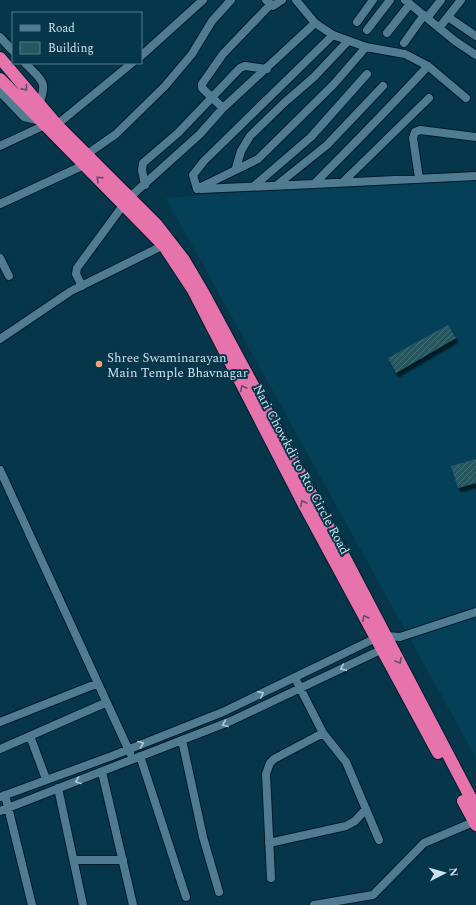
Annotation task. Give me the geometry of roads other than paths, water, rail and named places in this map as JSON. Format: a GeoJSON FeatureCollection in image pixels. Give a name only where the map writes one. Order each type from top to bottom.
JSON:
{"type":"FeatureCollection","features":[{"type":"Feature","properties":{"kind":"highway"},"geometry":{"type":"LineString","coordinates":[[0,58],[39,103],[46,123]]}},
{"type":"Feature","properties":{"kind":"highway"},"geometry":{"type":"LineString","coordinates":[[0,79],[46,123]]}},
{"type":"Feature","properties":{"kind":"highway","name":"Nari Chowkdi to Rto Circle Road"},"geometry":{"type":"LineString","coordinates":[[46,123],[127,201],[167,244],[193,290],[299,496],[384,642],[475,823]]}},
{"type":"Feature","properties":{"kind":"highway"},"geometry":{"type":"LineString","coordinates":[[384,642],[476,808]]}},
{"type":"Feature","properties":{"kind":"street"},"geometry":{"type":"LineString","coordinates":[[142,55],[203,0]]}},
{"type":"Feature","properties":{"kind":"street"},"geometry":{"type":"LineString","coordinates":[[0,204],[83,159],[116,134],[165,86],[192,54],[212,21],[231,0]]}},
{"type":"Feature","properties":{"kind":"street"},"geometry":{"type":"LineString","coordinates":[[223,108],[202,88],[202,84],[224,54],[270,3],[282,0]]}},
{"type":"Feature","properties":{"kind":"street"},"geometry":{"type":"LineString","coordinates":[[296,0],[315,24],[333,35],[366,47],[405,54],[428,66],[466,98]]}},
{"type":"Feature","properties":{"kind":"street"},"geometry":{"type":"LineString","coordinates":[[357,22],[373,0]]}},
{"type":"Feature","properties":{"kind":"street"},"geometry":{"type":"LineString","coordinates":[[367,30],[390,0]]}},
{"type":"Feature","properties":{"kind":"street"},"geometry":{"type":"LineString","coordinates":[[404,43],[441,0]]}},
{"type":"Feature","properties":{"kind":"street"},"geometry":{"type":"LineString","coordinates":[[439,28],[460,0]]}},
{"type":"Feature","properties":{"kind":"street"},"geometry":{"type":"LineString","coordinates":[[387,33],[408,2],[455,41],[476,55]]}},
{"type":"Feature","properties":{"kind":"street"},"geometry":{"type":"LineString","coordinates":[[448,17],[476,36]]}},
{"type":"Feature","properties":{"kind":"street"},"geometry":{"type":"LineString","coordinates":[[82,286],[76,274],[77,268],[127,201],[200,134],[223,108],[315,24]]}},
{"type":"Feature","properties":{"kind":"street"},"geometry":{"type":"LineString","coordinates":[[197,189],[193,175],[204,161],[333,35]]}},
{"type":"Feature","properties":{"kind":"street"},"geometry":{"type":"LineString","coordinates":[[0,37],[12,50]]}},
{"type":"Feature","properties":{"kind":"street"},"geometry":{"type":"LineString","coordinates":[[236,168],[241,151],[250,136],[284,103],[314,77],[348,41]]}},
{"type":"Feature","properties":{"kind":"street"},"geometry":{"type":"LineString","coordinates":[[197,189],[236,168],[258,159],[334,84],[366,47]]}},
{"type":"Feature","properties":{"kind":"street"},"geometry":{"type":"LineString","coordinates":[[26,64],[44,85],[44,91],[39,103]]}},
{"type":"Feature","properties":{"kind":"street"},"geometry":{"type":"LineString","coordinates":[[0,146],[46,123],[131,64]]}},
{"type":"Feature","properties":{"kind":"street"},"geometry":{"type":"LineString","coordinates":[[145,185],[142,170],[143,163],[175,136],[240,68],[244,66],[267,69]]}},
{"type":"Feature","properties":{"kind":"street"},"geometry":{"type":"LineString","coordinates":[[314,184],[354,146],[372,124],[428,66]]}},
{"type":"Feature","properties":{"kind":"street"},"geometry":{"type":"LineString","coordinates":[[254,186],[311,137],[367,74]]}},
{"type":"Feature","properties":{"kind":"street"},"geometry":{"type":"LineString","coordinates":[[277,185],[328,145],[383,86]]}},
{"type":"Feature","properties":{"kind":"street"},"geometry":{"type":"LineString","coordinates":[[0,92],[24,117],[46,123]]}},
{"type":"Feature","properties":{"kind":"street"},"geometry":{"type":"LineString","coordinates":[[343,182],[429,98]]}},
{"type":"Feature","properties":{"kind":"street"},"geometry":{"type":"LineString","coordinates":[[419,178],[413,138],[415,132],[420,130],[476,137]]}},
{"type":"Feature","properties":{"kind":"street"},"geometry":{"type":"LineString","coordinates":[[197,189],[476,176]]}},
{"type":"Feature","properties":{"kind":"street"},"geometry":{"type":"LineString","coordinates":[[0,339],[71,291],[167,244]]}},
{"type":"Feature","properties":{"kind":"street"},"geometry":{"type":"LineString","coordinates":[[0,258],[9,276]]}},
{"type":"Feature","properties":{"kind":"street"},"geometry":{"type":"LineString","coordinates":[[0,470],[96,684],[132,760]]}},
{"type":"Feature","properties":{"kind":"street"},"geometry":{"type":"LineString","coordinates":[[32,905],[4,809],[3,796],[223,712],[295,678],[384,642],[476,612]]}},
{"type":"Feature","properties":{"kind":"street"},"geometry":{"type":"LineString","coordinates":[[4,809],[231,721],[301,688],[384,642]]}},
{"type":"Feature","properties":{"kind":"street"},"geometry":{"type":"LineString","coordinates":[[295,678],[323,733],[346,762],[379,840]]}},
{"type":"Feature","properties":{"kind":"street"},"geometry":{"type":"LineString","coordinates":[[0,722],[96,684]]}},
{"type":"Feature","properties":{"kind":"street"},"geometry":{"type":"LineString","coordinates":[[0,749],[105,703]]}},
{"type":"Feature","properties":{"kind":"street"},"geometry":{"type":"LineString","coordinates":[[271,878],[266,774],[270,763],[323,733]]}},
{"type":"Feature","properties":{"kind":"street"},"geometry":{"type":"LineString","coordinates":[[30,736],[46,779]]}},
{"type":"Feature","properties":{"kind":"street"},"geometry":{"type":"LineString","coordinates":[[182,740],[203,837],[219,892]]}},
{"type":"Feature","properties":{"kind":"street"},"geometry":{"type":"LineString","coordinates":[[140,756],[186,897]]}},
{"type":"Feature","properties":{"kind":"street"},"geometry":{"type":"LineString","coordinates":[[102,772],[133,905]]}},
{"type":"Feature","properties":{"kind":"street"},"geometry":{"type":"LineString","coordinates":[[58,788],[83,905]]}},
{"type":"Feature","properties":{"kind":"street"},"geometry":{"type":"LineString","coordinates":[[269,843],[346,826],[355,821],[366,809]]}},
{"type":"Feature","properties":{"kind":"street"},"geometry":{"type":"LineString","coordinates":[[314,905],[373,894],[424,844],[475,823]]}},
{"type":"Feature","properties":{"kind":"street"},"geometry":{"type":"LineString","coordinates":[[74,860],[123,860]]}},
{"type":"Feature","properties":{"kind":"place","name":"Shree Swaminarayan Main Temple Bhavnagar"},"geometry":{"type":"Point","coordinates":[99,364]}}]}
